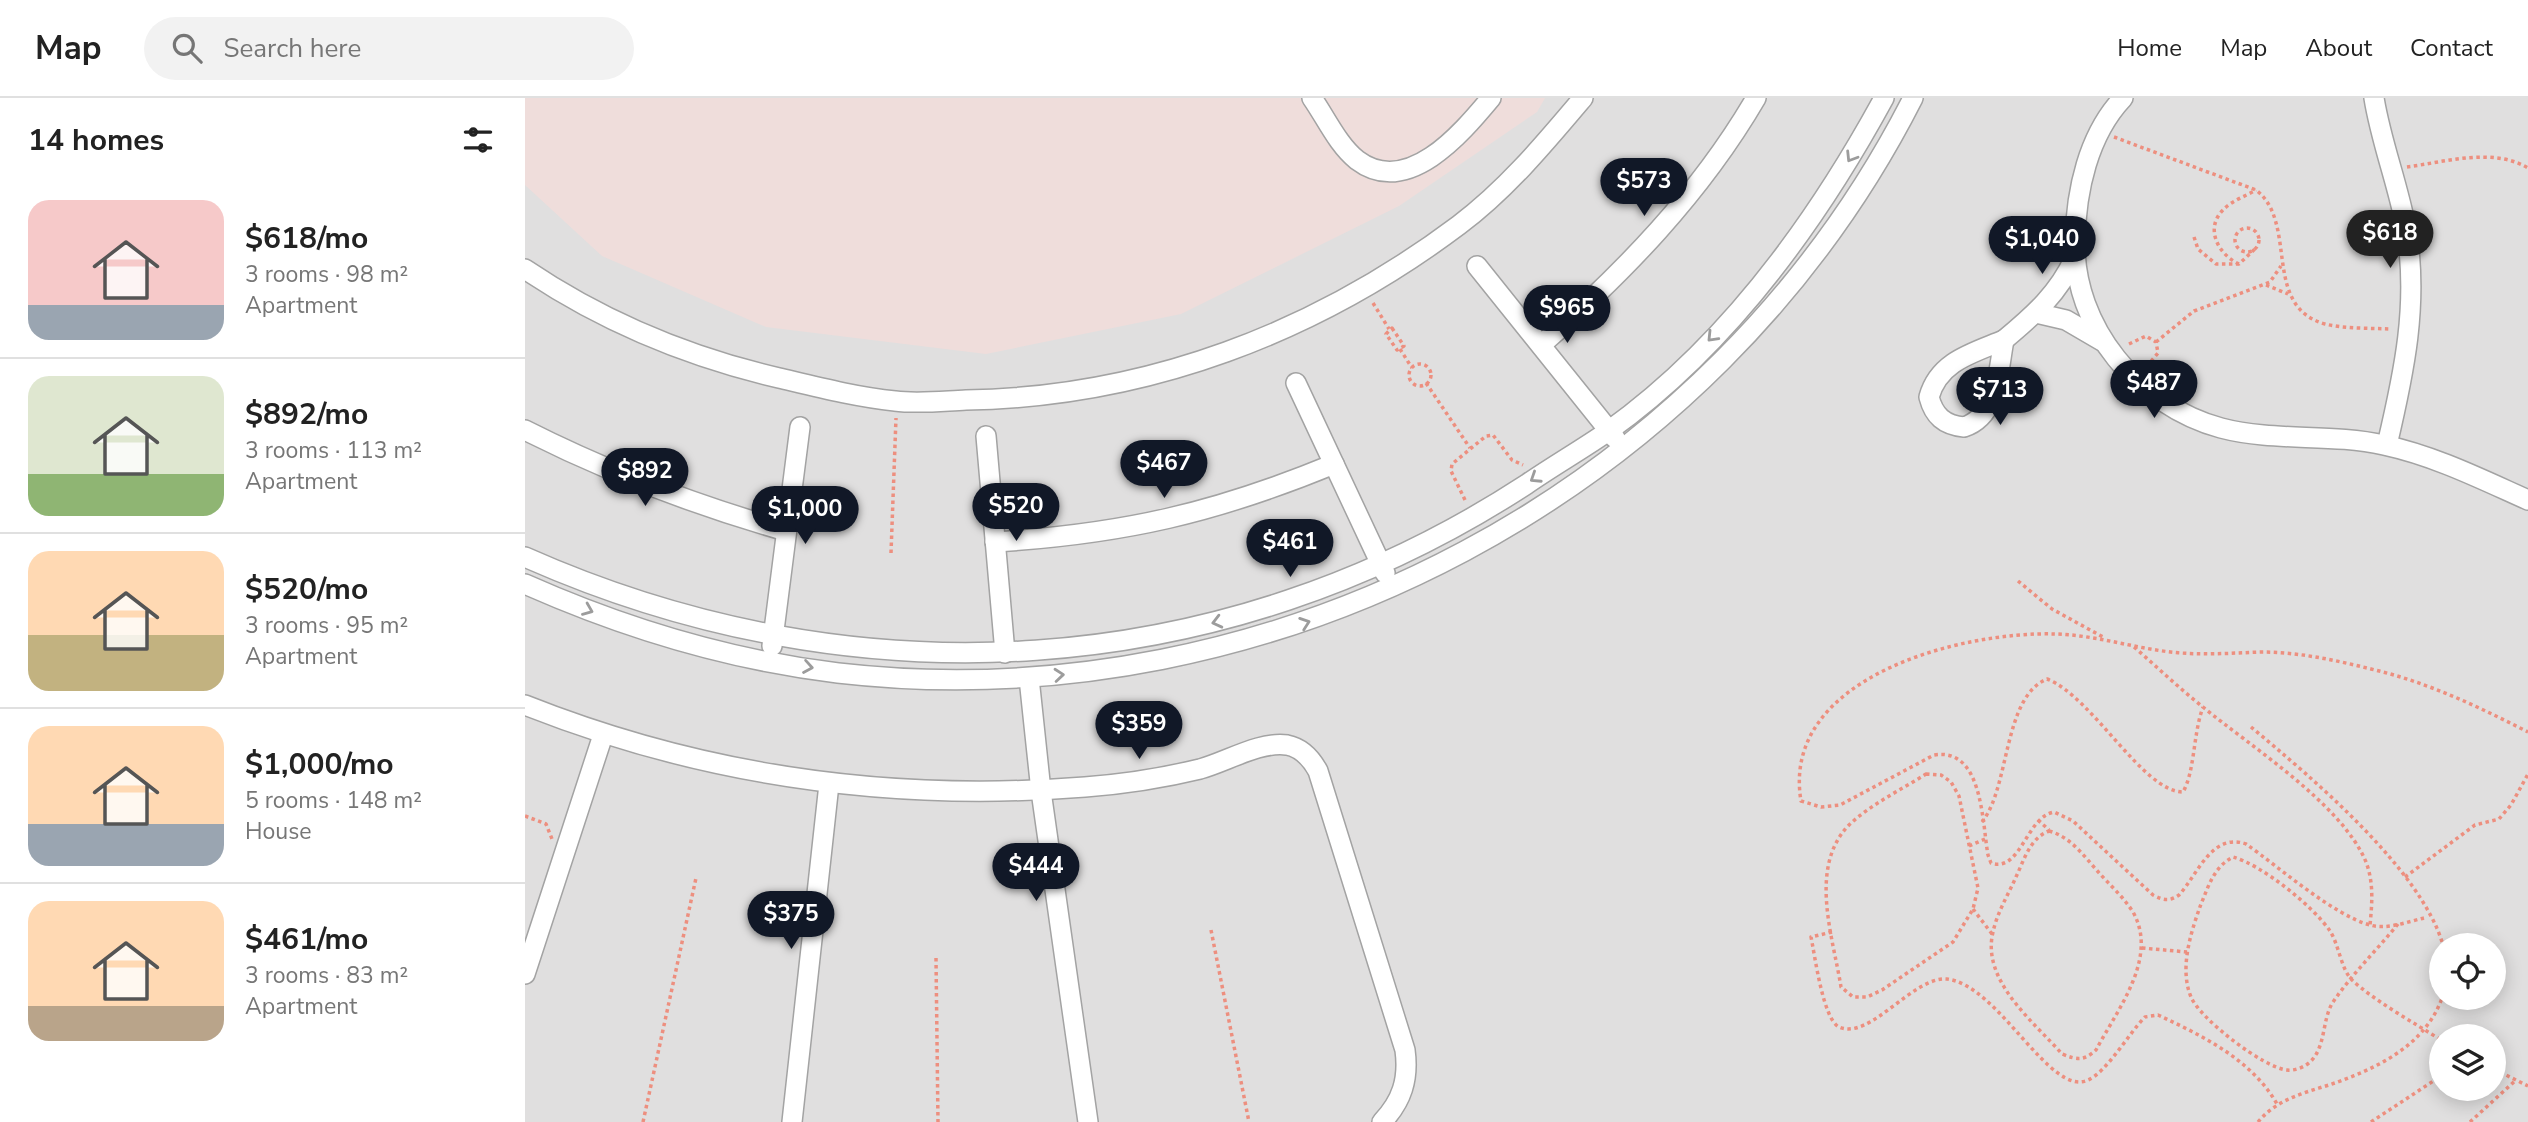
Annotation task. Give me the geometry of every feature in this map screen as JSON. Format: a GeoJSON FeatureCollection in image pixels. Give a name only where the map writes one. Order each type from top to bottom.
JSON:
{"type":"FeatureCollection","features":[{"type":"Feature","properties":{"kind":"street"},"geometry":{"type":"LineString","coordinates":[[1312,98],[1346,148],[1358,160],[1373,168],[1390,172],[1423,164],[1491,98]]}},
{"type":"Feature","properties":{"kind":"street"},"geometry":{"type":"LineString","coordinates":[[525,269],[558,291],[644,335],[733,367],[897,402],[1021,399],[1115,385],[1208,360],[1297,325],[1364,289],[1461,224],[1532,159],[1583,98]]}},
{"type":"Feature","properties":{"kind":"street"},"geometry":{"type":"LineString","coordinates":[[1541,345],[1598,295],[1651,241],[1699,183],[1756,98]]}},
{"type":"Feature","properties":{"kind":"street"},"geometry":{"type":"LineString","coordinates":[[525,556],[599,587],[665,609],[773,634],[888,650],[1005,653],[1094,646],[1183,631],[1270,607],[1381,564],[1498,502],[1609,430],[1692,357],[1767,276],[1832,187],[1884,98]]}},
{"type":"Feature","properties":{"kind":"street"},"geometry":{"type":"LineString","coordinates":[[525,584],[604,617],[658,634],[835,672],[899,678],[1029,678],[1141,664],[1214,649],[1322,617],[1453,559],[1512,527],[1569,491],[1623,451],[1709,375],[1787,291],[1854,200],[1913,98]]}},
{"type":"Feature","properties":{"kind":"street"},"geometry":{"type":"LineString","coordinates":[[2123,98],[2099,131],[2081,187],[2075,257],[2087,306],[2110,350],[2134,379],[2160,400],[2189,416],[2221,428],[2253,434],[2354,439],[2387,445],[2450,466],[2528,500]]}},
{"type":"Feature","properties":{"kind":"street"},"geometry":{"type":"LineString","coordinates":[[2374,98],[2406,230],[2410,262],[2410,331],[2387,445]]}},
{"type":"Feature","properties":{"kind":"street"},"geometry":{"type":"LineString","coordinates":[[2004,340],[1992,396],[1983,416],[1964,427],[1944,422],[1937,415],[1929,397],[1937,377],[1953,362],[2004,340],[2036,313],[2062,281],[2075,257]]}},
{"type":"Feature","properties":{"kind":"street"},"geometry":{"type":"LineString","coordinates":[[1478,266],[1623,451]]}},
{"type":"Feature","properties":{"kind":"street"},"geometry":{"type":"LineString","coordinates":[[2036,313],[2066,320],[2110,350]]}},
{"type":"Feature","properties":{"kind":"street"},"geometry":{"type":"LineString","coordinates":[[1296,383],[1392,587]]}},
{"type":"Feature","properties":{"kind":"street"},"geometry":{"type":"LineString","coordinates":[[770,660],[800,427]]}},
{"type":"Feature","properties":{"kind":"street"},"geometry":{"type":"LineString","coordinates":[[525,430],[646,487],[786,531]]}},
{"type":"Feature","properties":{"kind":"street"},"geometry":{"type":"LineString","coordinates":[[986,436],[1005,653]]}},
{"type":"Feature","properties":{"kind":"street"},"geometry":{"type":"LineString","coordinates":[[995,542],[1134,528],[1216,508],[1269,491],[1334,464]]}},
{"type":"Feature","properties":{"kind":"street"},"geometry":{"type":"LineString","coordinates":[[1029,678],[1041,791],[1089,1122]]}},
{"type":"Feature","properties":{"kind":"street"},"geometry":{"type":"LineString","coordinates":[[525,705],[603,735],[734,768],[829,784],[933,791],[1041,791],[1168,776],[1277,744],[1290,746],[1312,759],[1318,771],[1405,1050],[1406,1074],[1401,1097],[1382,1122]]}},
{"type":"Feature","properties":{"kind":"street"},"geometry":{"type":"LineString","coordinates":[[525,974],[603,735]]}},
{"type":"Feature","properties":{"kind":"street"},"geometry":{"type":"LineString","coordinates":[[792,1122],[829,784]]}},
{"type":"Feature","properties":{"kind":"path"},"geometry":{"type":"LineString","coordinates":[[2099,131],[2256,190],[2272,209],[2289,294],[2308,316],[2326,324],[2410,331]]}},
{"type":"Feature","properties":{"kind":"path"},"geometry":{"type":"LineString","coordinates":[[2391,169],[2487,157],[2510,159],[2528,168]]}},
{"type":"Feature","properties":{"kind":"path"},"geometry":{"type":"LineString","coordinates":[[2239,264],[2221,250],[2215,237],[2215,223],[2227,207],[2256,190]]}},
{"type":"Feature","properties":{"kind":"path"},"geometry":{"type":"LineString","coordinates":[[2194,237],[2198,249],[2216,264],[2239,264],[2256,248],[2259,242],[2254,229],[2247,227],[2236,234],[2235,242],[2243,252],[2256,248]]}},
{"type":"Feature","properties":{"kind":"path"},"geometry":{"type":"LineString","coordinates":[[2134,379],[2155,358],[2156,342],[2194,311],[2264,285],[2275,276],[2281,264]]}},
{"type":"Feature","properties":{"kind":"path"},"geometry":{"type":"LineString","coordinates":[[2264,285],[2289,294]]}},
{"type":"Feature","properties":{"kind":"path"},"geometry":{"type":"LineString","coordinates":[[1364,289],[1390,330]]}},
{"type":"Feature","properties":{"kind":"path"},"geometry":{"type":"LineString","coordinates":[[1400,349],[1404,345],[1394,328],[1386,334],[1412,368]]}},
{"type":"Feature","properties":{"kind":"path"},"geometry":{"type":"LineString","coordinates":[[2110,350],[2140,337],[2146,336],[2156,342]]}},
{"type":"Feature","properties":{"kind":"path"},"geometry":{"type":"LineString","coordinates":[[1423,363],[1433,377],[1426,383],[1418,387],[1407,373],[1423,363]]}},
{"type":"Feature","properties":{"kind":"path"},"geometry":{"type":"LineString","coordinates":[[1426,383],[1470,448]]}},
{"type":"Feature","properties":{"kind":"path"},"geometry":{"type":"LineString","coordinates":[[891,553],[897,402]]}},
{"type":"Feature","properties":{"kind":"path"},"geometry":{"type":"LineString","coordinates":[[1461,506],[1464,494],[1451,467],[1453,461],[1470,448],[1493,435],[1516,464],[1529,463]]}},
{"type":"Feature","properties":{"kind":"path"},"geometry":{"type":"LineString","coordinates":[[2018,581],[2052,609],[2111,640]]}},
{"type":"Feature","properties":{"kind":"path"},"geometry":{"type":"LineString","coordinates":[[2424,918],[2370,925],[2338,910],[2246,844],[2235,840],[2216,846],[2179,895],[2171,900],[2163,900],[2153,895],[2063,814],[2046,814],[2038,820],[2006,865],[1991,863],[1973,774],[1966,764],[1944,754],[1934,755],[1840,805],[1821,807],[1801,801],[1798,783],[1800,758],[1809,735],[1823,715],[1845,696],[1894,666],[1920,655],[1975,640],[2029,634],[2084,636],[2181,653],[2300,655],[2350,664],[2445,692],[2528,732]]}},
{"type":"Feature","properties":{"kind":"path"},"geometry":{"type":"LineString","coordinates":[[2132,645],[2203,708],[2290,775],[2340,823],[2366,861],[2373,892],[2370,925]]}},
{"type":"Feature","properties":{"kind":"path"},"geometry":{"type":"LineString","coordinates":[[1982,822],[1998,795],[2012,734],[2023,705],[2035,684],[2047,679],[2072,692],[2155,781],[2173,792],[2183,792],[2188,783],[2194,737],[2203,708]]}},
{"type":"Feature","properties":{"kind":"path"},"geometry":{"type":"LineString","coordinates":[[2251,727],[2347,813],[2406,877],[2430,912],[2438,933]]}},
{"type":"Feature","properties":{"kind":"path"},"geometry":{"type":"LineString","coordinates":[[1926,774],[1941,775],[1951,782],[1959,796],[1977,888],[1973,909],[1954,942],[1867,998],[1853,997],[1841,987],[1826,873],[1833,848],[1848,826],[1877,803],[1926,774]]}},
{"type":"Feature","properties":{"kind":"path"},"geometry":{"type":"LineString","coordinates":[[2406,877],[2475,825],[2499,819],[2511,805],[2528,774]]}},
{"type":"Feature","properties":{"kind":"path"},"geometry":{"type":"LineString","coordinates":[[525,816],[546,824],[550,839],[567,846]]}},
{"type":"Feature","properties":{"kind":"path"},"geometry":{"type":"LineString","coordinates":[[2038,820],[2049,831],[2070,842],[2123,900],[2139,927],[2142,948],[2137,972],[2096,1050],[2087,1058],[2076,1059],[2062,1054],[2003,985],[1991,954],[1992,934],[2030,846],[2041,834],[2049,831]]}},
{"type":"Feature","properties":{"kind":"path"},"geometry":{"type":"LineString","coordinates":[[1969,846],[1985,839]]}},
{"type":"Feature","properties":{"kind":"path"},"geometry":{"type":"LineString","coordinates":[[2399,923],[2351,978],[2331,1005],[2312,1061],[2300,1069],[2275,1067],[2201,1013],[2191,998],[2187,953],[2210,881],[2221,863],[2233,857],[2247,861],[2263,872],[2316,915],[2330,931],[2351,978],[2429,1032]]}},
{"type":"Feature","properties":{"kind":"path"},"geometry":{"type":"LineString","coordinates":[[643,1122],[696,878]]}},
{"type":"Feature","properties":{"kind":"path"},"geometry":{"type":"LineString","coordinates":[[1973,909],[1992,934]]}},
{"type":"Feature","properties":{"kind":"path"},"geometry":{"type":"LineString","coordinates":[[1211,930],[1249,1122]]}},
{"type":"Feature","properties":{"kind":"path"},"geometry":{"type":"LineString","coordinates":[[1832,932],[1811,937],[1826,1007],[1830,1020],[1838,1027],[1849,1029],[1864,1025],[1929,983],[1945,979],[1960,982],[1986,997],[2053,1070],[2077,1082],[2088,1080],[2098,1072],[2145,1017],[2158,1015],[2239,1060],[2257,1074],[2277,1104]]}},
{"type":"Feature","properties":{"kind":"path"},"geometry":{"type":"LineString","coordinates":[[2142,948],[2187,953]]}},
{"type":"Feature","properties":{"kind":"path"},"geometry":{"type":"LineString","coordinates":[[936,958],[938,1122]]}},
{"type":"Feature","properties":{"kind":"path"},"geometry":{"type":"LineString","coordinates":[[2258,1122],[2277,1104],[2374,1066],[2411,1044],[2426,1030],[2436,1010]]}},
{"type":"Feature","properties":{"kind":"path"},"geometry":{"type":"LineString","coordinates":[[2506,1075],[2528,1086]]}},
{"type":"Feature","properties":{"kind":"path"},"geometry":{"type":"LineString","coordinates":[[2470,1122],[2516,1080]]}},
{"type":"Feature","properties":{"kind":"path"},"geometry":{"type":"LineString","coordinates":[[2371,1122],[2429,1084]]}},
{"type":"Feature","properties":{"kind":"shaded area"},"geometry":{"type":"Polygon","coordinates":[[[525,98],[2528,98],[2528,1122],[525,1122],[525,98]]]}},
{"type":"Feature","properties":{"kind":"shaded area"},"geometry":{"type":"Polygon","coordinates":[[[525,98],[1545,98],[1537,112],[1399,206],[1181,314],[986,354],[766,327],[602,256],[525,185],[525,98]]]}}]}
